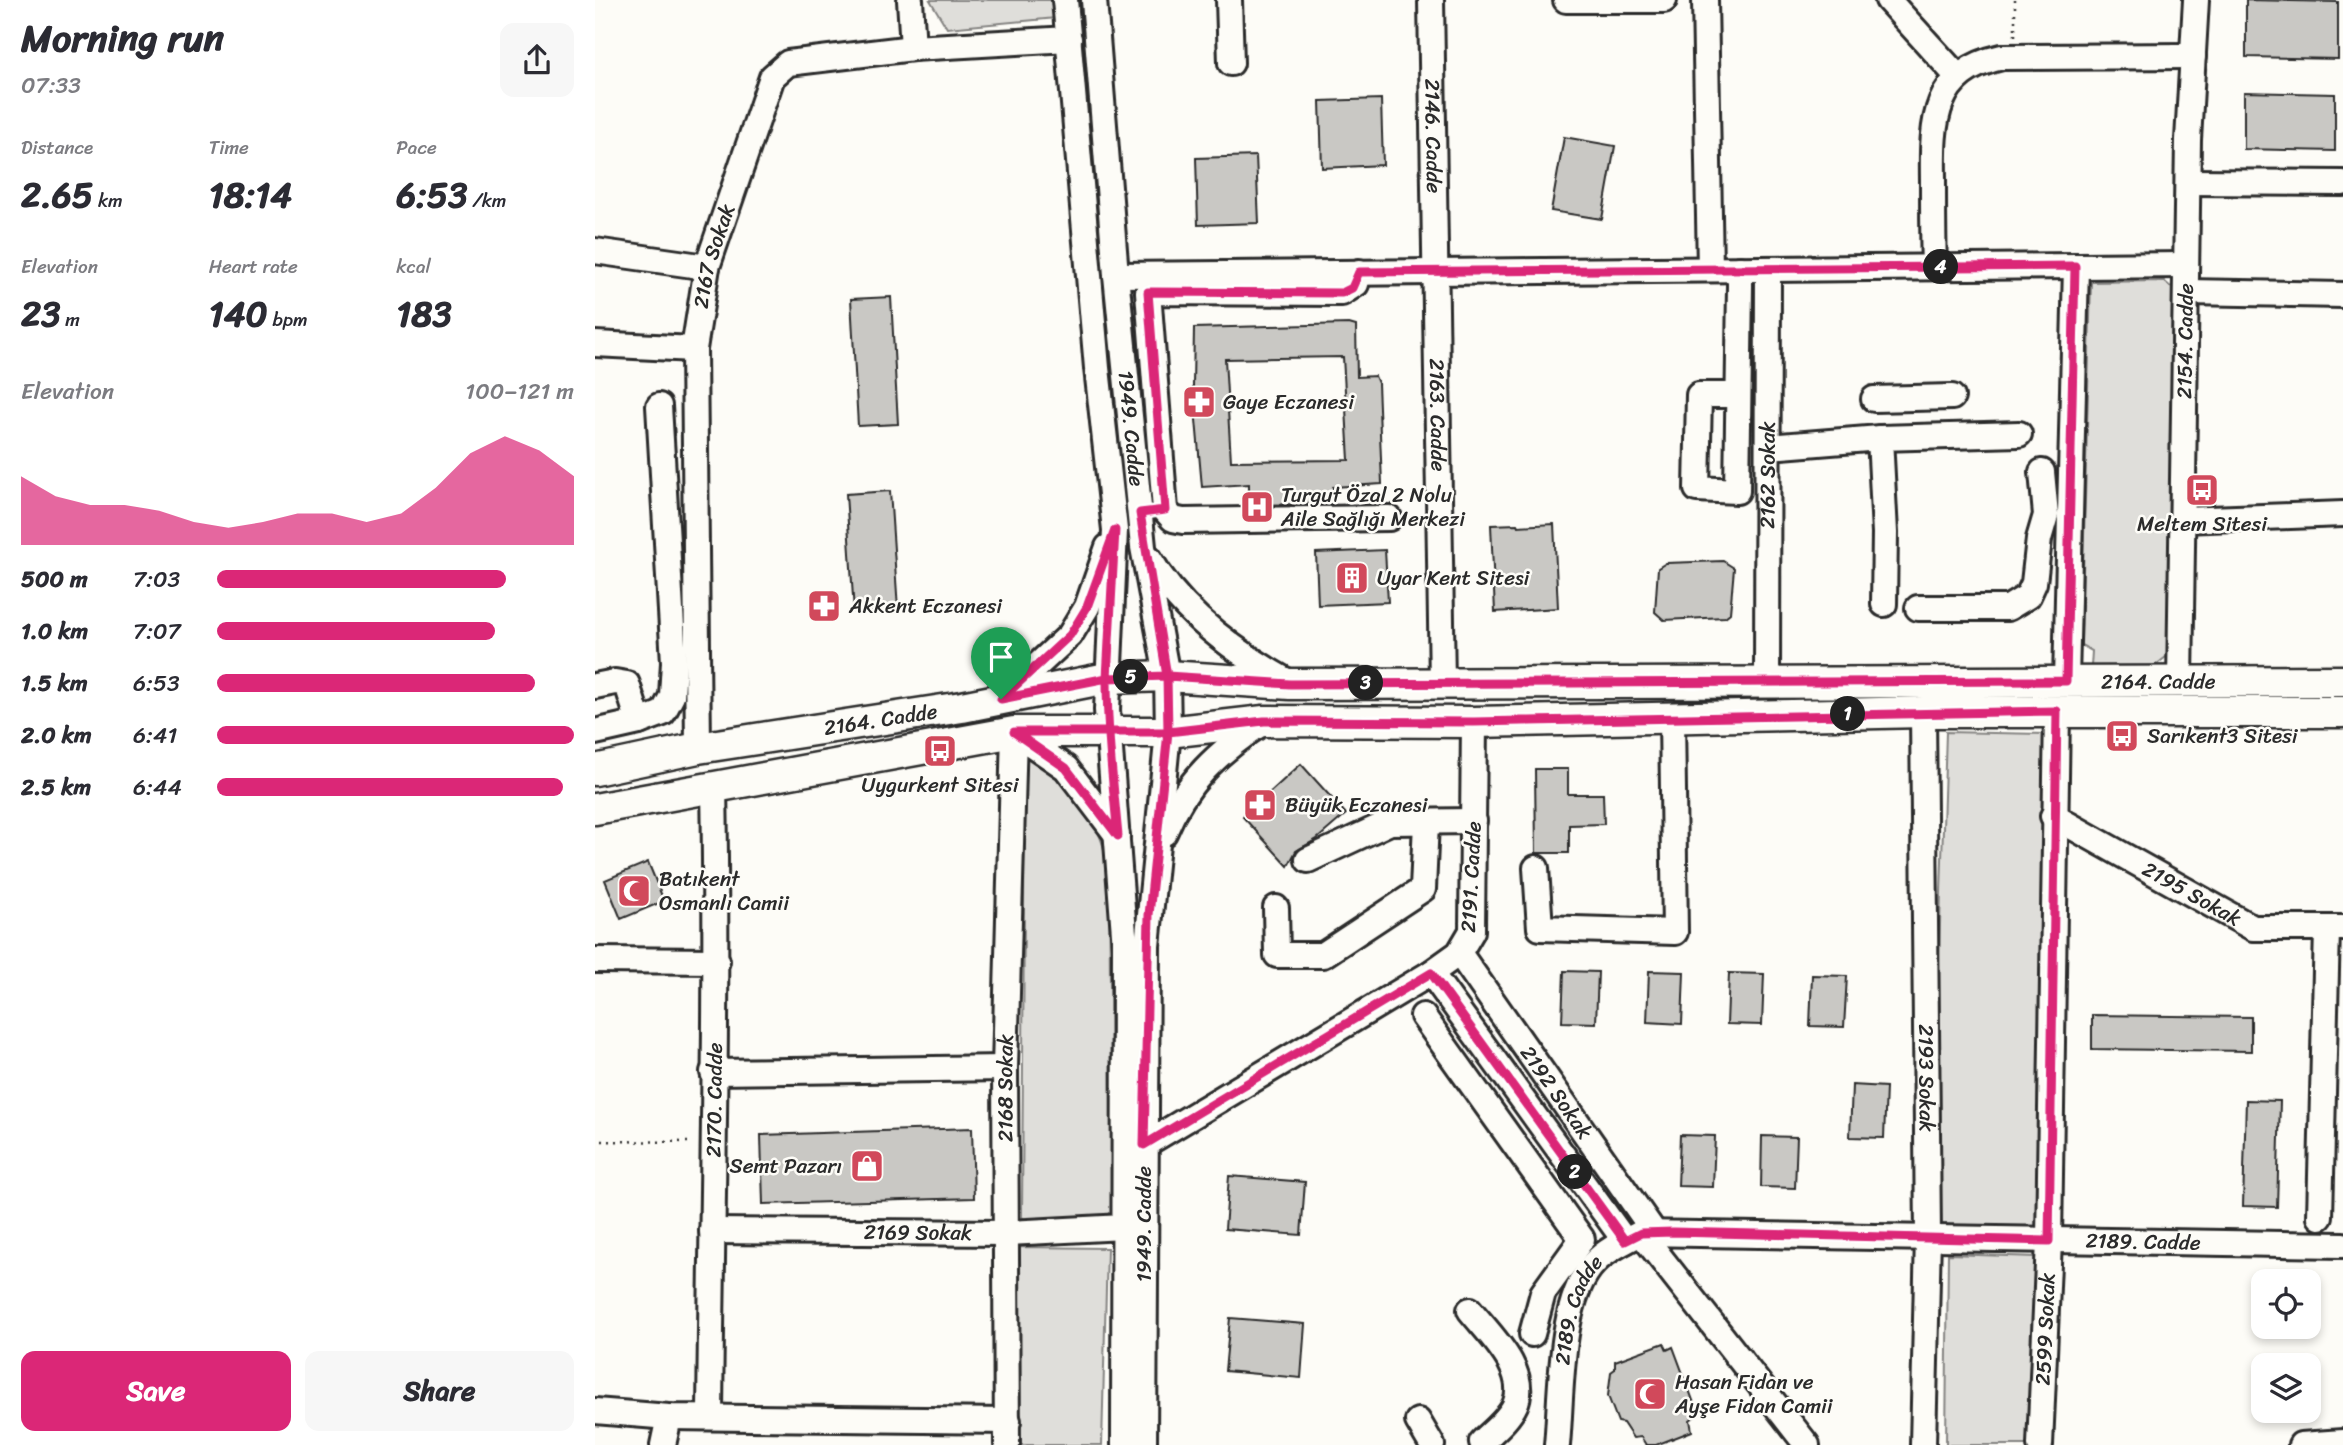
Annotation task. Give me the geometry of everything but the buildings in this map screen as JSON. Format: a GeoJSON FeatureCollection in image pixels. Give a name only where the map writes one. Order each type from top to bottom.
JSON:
{"type":"FeatureCollection","features":[{"type":"Feature","properties":{"kind":"main road","name":"2164. Cadde"},"geometry":{"type":"LineString","coordinates":[[595,770],[698,748],[1001,699],[1107,678],[1167,676],[1290,684],[2343,681]]}},
{"type":"Feature","properties":{"kind":"main road","name":"2164. Cadde"},"geometry":{"type":"LineString","coordinates":[[595,809],[1014,732],[1168,732],[1264,721],[1474,722],[1923,712],[2343,712]]}},
{"type":"Feature","properties":{"kind":"street"},"geometry":{"type":"LineString","coordinates":[[910,0],[913,48]]}},
{"type":"Feature","properties":{"kind":"street","name":"1949. Cadde"},"geometry":{"type":"LineString","coordinates":[[1065,0],[1097,368],[1115,530],[1107,678],[1125,947],[1124,1445]]}},
{"type":"Feature","properties":{"kind":"street","name":"1949. Cadde"},"geometry":{"type":"LineString","coordinates":[[1094,0],[1117,282],[1143,547],[1167,676],[1168,732],[1147,946],[1144,1445]]}},
{"type":"Feature","properties":{"kind":"street"},"geometry":{"type":"LineString","coordinates":[[1229,0],[1231,63]]}},
{"type":"Feature","properties":{"kind":"street","name":"2146. Cadde"},"geometry":{"type":"LineString","coordinates":[[1431,0],[1435,272]]}},
{"type":"Feature","properties":{"kind":"street"},"geometry":{"type":"LineString","coordinates":[[1566,0],[1664,0]]}},
{"type":"Feature","properties":{"kind":"street"},"geometry":{"type":"LineString","coordinates":[[1706,0],[1710,269]]}},
{"type":"Feature","properties":{"kind":"street"},"geometry":{"type":"LineString","coordinates":[[1888,0],[1958,77]]}},
{"type":"Feature","properties":{"kind":"street","name":"2154. Cadde"},"geometry":{"type":"LineString","coordinates":[[2180,682],[2186,265],[2196,0]]}},
{"type":"Feature","properties":{"kind":"street","name":"2167 Sokak"},"geometry":{"type":"LineString","coordinates":[[698,748],[694,349],[707,267],[772,77],[788,64],[913,48],[1069,39]]}},
{"type":"Feature","properties":{"kind":"street"},"geometry":{"type":"LineString","coordinates":[[1934,267],[1932,129],[1943,96],[1958,77],[1990,60],[2015,57],[2193,57]]}},
{"type":"Feature","properties":{"kind":"street"},"geometry":{"type":"LineString","coordinates":[[2188,182],[2343,183]]}},
{"type":"Feature","properties":{"kind":"street"},"geometry":{"type":"LineString","coordinates":[[595,251],[707,267]]}},
{"type":"Feature","properties":{"kind":"street"},"geometry":{"type":"LineString","coordinates":[[1117,282],[1359,272],[2186,265]]}},
{"type":"Feature","properties":{"kind":"street"},"geometry":{"type":"LineString","coordinates":[[2066,681],[2058,515],[2075,266]]}},
{"type":"Feature","properties":{"kind":"street"},"geometry":{"type":"LineString","coordinates":[[1738,395],[1740,269]]}},
{"type":"Feature","properties":{"kind":"street","name":"2162 Sokak"},"geometry":{"type":"LineString","coordinates":[[1767,681],[1768,269]]}},
{"type":"Feature","properties":{"kind":"street"},"geometry":{"type":"LineString","coordinates":[[1117,282],[1148,292],[1342,293],[1352,288],[1359,272]]}},
{"type":"Feature","properties":{"kind":"street","name":"2163. Cadde"},"geometry":{"type":"LineString","coordinates":[[1435,272],[1442,683]]}},
{"type":"Feature","properties":{"kind":"street"},"geometry":{"type":"LineString","coordinates":[[1148,292],[1165,510],[1173,519],[1389,518]]}},
{"type":"Feature","properties":{"kind":"street"},"geometry":{"type":"LineString","coordinates":[[2186,292],[2343,295]]}},
{"type":"Feature","properties":{"kind":"street"},"geometry":{"type":"LineString","coordinates":[[595,344],[694,349]]}},
{"type":"Feature","properties":{"kind":"street"},"geometry":{"type":"LineString","coordinates":[[1874,399],[1952,397]]}},
{"type":"Feature","properties":{"kind":"street"},"geometry":{"type":"LineString","coordinates":[[1913,398],[1913,437]]}},
{"type":"Feature","properties":{"kind":"street"},"geometry":{"type":"LineString","coordinates":[[595,732],[639,722],[663,713],[672,696],[674,662],[659,406]]}},
{"type":"Feature","properties":{"kind":"street"},"geometry":{"type":"LineString","coordinates":[[1768,447],[1880,438],[2019,434]]}},
{"type":"Feature","properties":{"kind":"street"},"geometry":{"type":"LineString","coordinates":[[1880,438],[1885,533],[1884,604]]}},
{"type":"Feature","properties":{"kind":"street"},"geometry":{"type":"LineString","coordinates":[[2042,472],[2058,515]]}},
{"type":"Feature","properties":{"kind":"street"},"geometry":{"type":"LineString","coordinates":[[1140,513],[1165,510]]}},
{"type":"Feature","properties":{"kind":"street"},"geometry":{"type":"LineString","coordinates":[[2182,520],[2343,514]]}},
{"type":"Feature","properties":{"kind":"street"},"geometry":{"type":"LineString","coordinates":[[1919,608],[2008,608],[2022,601],[2034,583],[2039,539],[2058,515]]}},
{"type":"Feature","properties":{"kind":"street"},"geometry":{"type":"LineString","coordinates":[[1001,699],[1070,635],[1087,607],[1115,530]]}},
{"type":"Feature","properties":{"kind":"street"},"geometry":{"type":"LineString","coordinates":[[1143,547],[1155,568],[1184,603],[1244,657],[1290,684]]}},
{"type":"Feature","properties":{"kind":"street"},"geometry":{"type":"LineString","coordinates":[[595,686],[615,682],[627,684],[639,722]]}},
{"type":"Feature","properties":{"kind":"street","name":"2599 Sokak"},"geometry":{"type":"LineString","coordinates":[[2040,1445],[2049,1241],[2053,816],[2057,711]]}},
{"type":"Feature","properties":{"kind":"street","name":"2193 Sokak"},"geometry":{"type":"LineString","coordinates":[[1923,712],[1928,1236],[1923,1445]]}},
{"type":"Feature","properties":{"kind":"street"},"geometry":{"type":"LineString","coordinates":[[1536,868],[1540,928],[1675,932],[1672,718]]}},
{"type":"Feature","properties":{"kind":"street"},"geometry":{"type":"LineString","coordinates":[[1154,856],[1176,806],[1198,773],[1235,740],[1264,721]]}},
{"type":"Feature","properties":{"kind":"street","name":"2191. Cadde"},"geometry":{"type":"LineString","coordinates":[[1144,1145],[1431,973],[1459,953],[1472,931],[1474,722]]}},
{"type":"Feature","properties":{"kind":"street"},"geometry":{"type":"LineString","coordinates":[[1014,732],[1066,768],[1118,836]]}},
{"type":"Feature","properties":{"kind":"street","name":"2168 Sokak"},"geometry":{"type":"LineString","coordinates":[[1007,1433],[1005,1068],[1014,732]]}},
{"type":"Feature","properties":{"kind":"street","name":"2170. Cadde"},"geometry":{"type":"LineString","coordinates":[[710,1415],[711,1143],[717,961],[714,786]]}},
{"type":"Feature","properties":{"kind":"street","name":"2195 Sokak"},"geometry":{"type":"LineString","coordinates":[[2053,816],[2253,928],[2335,928]]}},
{"type":"Feature","properties":{"kind":"street"},"geometry":{"type":"LineString","coordinates":[[1308,860],[1390,822],[1473,821]]}},
{"type":"Feature","properties":{"kind":"street"},"geometry":{"type":"LineString","coordinates":[[1276,908],[1277,955],[1323,956],[1423,889],[1426,822]]}},
{"type":"Feature","properties":{"kind":"street"},"geometry":{"type":"LineString","coordinates":[[2320,1217],[2335,928]]}},
{"type":"Feature","properties":{"kind":"street","name":"2192 Sokak"},"geometry":{"type":"LineString","coordinates":[[1459,953],[1640,1236]]}},
{"type":"Feature","properties":{"kind":"street"},"geometry":{"type":"LineString","coordinates":[[595,960],[717,961]]}},
{"type":"Feature","properties":{"kind":"street","name":"2192 Sokak"},"geometry":{"type":"LineString","coordinates":[[1431,973],[1807,1445]]}},
{"type":"Feature","properties":{"kind":"street"},"geometry":{"type":"LineString","coordinates":[[1423,1016],[1582,1240],[1543,1293],[1532,1334]]}},
{"type":"Feature","properties":{"kind":"street"},"geometry":{"type":"LineString","coordinates":[[713,1072],[1005,1068]]}},
{"type":"Feature","properties":{"kind":"street","name":"2169 Sokak"},"geometry":{"type":"LineString","coordinates":[[712,1231],[1007,1233],[1124,1227]]}},
{"type":"Feature","properties":{"kind":"street","name":"2189. Cadde"},"geometry":{"type":"LineString","coordinates":[[1557,1445],[1567,1338],[1578,1286],[1595,1262],[1640,1236],[1928,1236],[2049,1241],[2343,1245]]}},
{"type":"Feature","properties":{"kind":"street"},"geometry":{"type":"LineString","coordinates":[[1470,1310],[1503,1351],[1517,1378],[1517,1397],[1509,1414],[1482,1442],[1483,1445]]}},
{"type":"Feature","properties":{"kind":"street"},"geometry":{"type":"LineString","coordinates":[[1503,1351],[1532,1334],[1567,1338]]}},
{"type":"Feature","properties":{"kind":"street"},"geometry":{"type":"LineString","coordinates":[[595,1411],[669,1417],[710,1415],[1007,1433]]}},
{"type":"Feature","properties":{"kind":"street"},"geometry":{"type":"LineString","coordinates":[[663,1445],[669,1417]]}},
{"type":"Feature","properties":{"kind":"street"},"geometry":{"type":"LineString","coordinates":[[1418,1421],[1432,1445]]}},
{"type":"Feature","properties":{"kind":"path"},"geometry":{"type":"LineString","coordinates":[[2015,0],[2015,57]]}},
{"type":"Feature","properties":{"kind":"path"},"geometry":{"type":"LineString","coordinates":[[595,1141],[711,1143]]}},
{"type":"Feature","properties":{"kind":"shaded area"},"geometry":{"type":"Polygon","coordinates":[[[930,0],[1054,0],[1056,18],[947,28],[930,0]]]}},
{"type":"Feature","properties":{"kind":"shaded area"},"geometry":{"type":"Polygon","coordinates":[[[2164,281],[2174,290],[2171,653],[2152,668],[2091,667],[2092,651],[2081,645],[2091,282],[2164,281]]]}},
{"type":"Feature","properties":{"kind":"shaded area"},"geometry":{"type":"Polygon","coordinates":[[[1946,732],[2045,734],[2038,1231],[1936,1228],[1931,1214],[1946,732]]]}},
{"type":"Feature","properties":{"kind":"shaded area"},"geometry":{"type":"Polygon","coordinates":[[[1025,754],[1056,777],[1081,802],[1098,831],[1109,868],[1112,1225],[1036,1227],[1022,1217],[1025,754]]]}},
{"type":"Feature","properties":{"kind":"shaded area"},"geometry":{"type":"Polygon","coordinates":[[[1018,1247],[1107,1248],[1102,1445],[1016,1445],[1018,1247]]]}},
{"type":"Feature","properties":{"kind":"shaded area"},"geometry":{"type":"Polygon","coordinates":[[[1948,1254],[2036,1257],[2028,1445],[1946,1445],[1948,1254]]]}},
{"type":"Feature","properties":{"kind":"place","name":"Gaye Eczanesi"},"geometry":{"type":"Point","coordinates":[1199,402]}},
{"type":"Feature","properties":{"kind":"place","name":"Meltem Sitesi"},"geometry":{"type":"Point","coordinates":[2202,490]}},
{"type":"Feature","properties":{"kind":"place","name":"Turgut Özal 2 Nolu Aile Sağlığı Merkezi"},"geometry":{"type":"Point","coordinates":[1257,507]}},
{"type":"Feature","properties":{"kind":"place","name":"Uyar Kent Sitesi"},"geometry":{"type":"Point","coordinates":[1352,578]}},
{"type":"Feature","properties":{"kind":"place","name":"Akkent Eczanesi"},"geometry":{"type":"Point","coordinates":[824,606]}},
{"type":"Feature","properties":{"kind":"place","name":"Sarıkent3 Sitesi"},"geometry":{"type":"Point","coordinates":[2122,736]}},
{"type":"Feature","properties":{"kind":"place","name":"Uygurkent Sitesi"},"geometry":{"type":"Point","coordinates":[940,751]}},
{"type":"Feature","properties":{"kind":"place","name":"Büyük Eczanesi"},"geometry":{"type":"Point","coordinates":[1260,805]}},
{"type":"Feature","properties":{"kind":"place","name":"Batıkent Osmanlı Camii"},"geometry":{"type":"Point","coordinates":[634,891]}},
{"type":"Feature","properties":{"kind":"place","name":"Semt Pazarı"},"geometry":{"type":"Point","coordinates":[867,1166]}},
{"type":"Feature","properties":{"kind":"place","name":"Hasan Fidan ve Ayşe Fidan Camii"},"geometry":{"type":"Point","coordinates":[1650,1394]}},
{"type":"Feature","properties":{"kind":"route"},"geometry":{"type":"LineString","coordinates":[[1001,699],[1070,635],[1087,607],[1115,530],[1107,678],[1167,676],[1143,547],[1140,513],[1165,510],[1148,292],[1342,293],[1356,284],[1359,272],[2075,266],[2066,681],[1290,684],[1167,676],[1168,732],[1147,946],[1144,1145],[1431,973],[1625,1241],[1641,1233],[1673,1232],[1928,1236],[2049,1241],[2053,816],[2057,711],[1474,722],[1264,721],[1168,732],[1109,733],[1045,730],[1014,732],[1066,768],[1118,836],[1109,733],[1107,710],[1107,678],[1001,699]]}}]}
